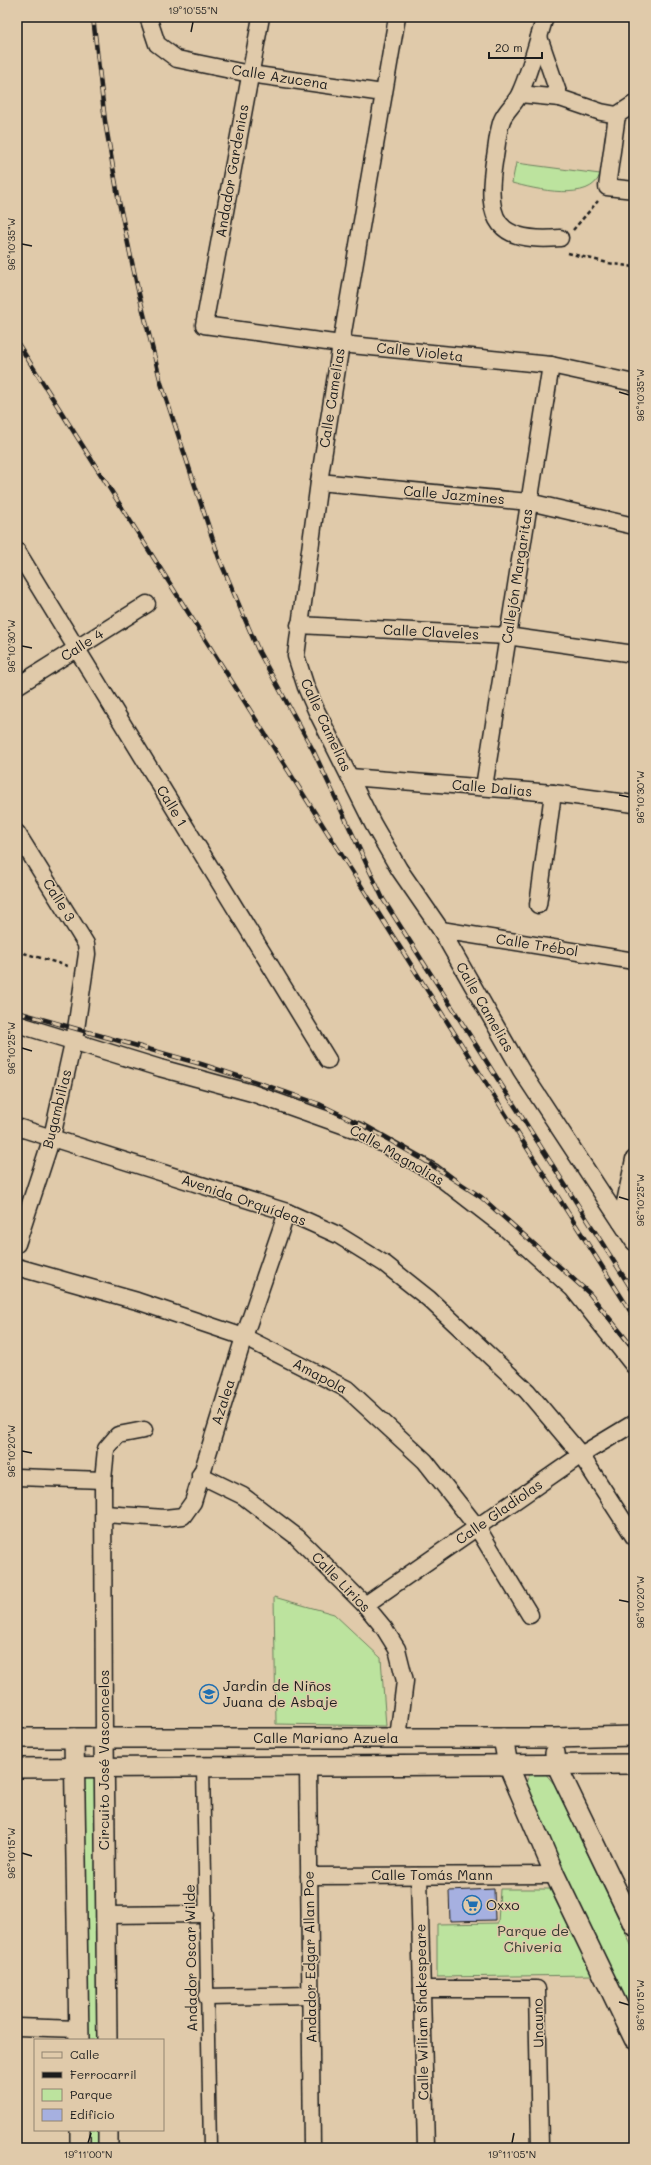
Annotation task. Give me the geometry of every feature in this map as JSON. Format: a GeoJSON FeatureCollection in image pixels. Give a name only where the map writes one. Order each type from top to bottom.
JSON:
{"type":"FeatureCollection","features":[{"type":"Feature","properties":{"kind":"street","name":"Calle Azucena"},"geometry":{"type":"LineString","coordinates":[[148,17],[157,44],[177,59],[250,74],[383,93]]}},
{"type":"Feature","properties":{"kind":"street","name":"Andador Gardenias"},"geometry":{"type":"LineString","coordinates":[[204,325],[261,17]]}},
{"type":"Feature","properties":{"kind":"street","name":"Calle Camelias"},"geometry":{"type":"LineString","coordinates":[[397,17],[340,344],[319,482],[296,656],[306,687],[373,824],[400,869],[440,930],[521,1070],[634,1242]]}},
{"type":"Feature","properties":{"kind":"street"},"geometry":{"type":"LineString","coordinates":[[545,17],[520,94],[507,109],[501,122],[490,198],[497,222],[505,230],[544,239],[560,238]]}},
{"type":"Feature","properties":{"kind":"street"},"geometry":{"type":"LineString","coordinates":[[539,37],[560,98]]}},
{"type":"Feature","properties":{"kind":"street"},"geometry":{"type":"LineString","coordinates":[[520,94],[560,98],[601,112],[617,115],[634,104]]}},
{"type":"Feature","properties":{"kind":"street"},"geometry":{"type":"LineString","coordinates":[[617,115],[607,187],[634,190]]}},
{"type":"Feature","properties":{"kind":"street","name":"Calle Violeta"},"geometry":{"type":"LineString","coordinates":[[204,325],[340,344],[551,365],[634,383]]}},
{"type":"Feature","properties":{"kind":"street","name":"Callejón Margaritas"},"geometry":{"type":"LineString","coordinates":[[484,787],[551,365]]}},
{"type":"Feature","properties":{"kind":"street","name":"Calle Jazmines"},"geometry":{"type":"LineString","coordinates":[[319,482],[529,502],[634,526]]}},
{"type":"Feature","properties":{"kind":"street","name":"Calle 1"},"geometry":{"type":"LineString","coordinates":[[17,551],[76,650],[328,1060]]}},
{"type":"Feature","properties":{"kind":"street","name":"Calle 4"},"geometry":{"type":"LineString","coordinates":[[17,686],[147,604]]}},
{"type":"Feature","properties":{"kind":"street","name":"Calle Claveles"},"geometry":{"type":"LineString","coordinates":[[299,625],[507,636],[634,654]]}},
{"type":"Feature","properties":{"kind":"street","name":"Calle Dalias"},"geometry":{"type":"LineString","coordinates":[[350,777],[553,793],[634,804]]}},
{"type":"Feature","properties":{"kind":"street"},"geometry":{"type":"LineString","coordinates":[[538,905],[553,793]]}},
{"type":"Feature","properties":{"kind":"street","name":"Calle 3"},"geometry":{"type":"LineString","coordinates":[[17,833],[86,944],[87,954],[85,971]]}},
{"type":"Feature","properties":{"kind":"street","name":"Calle Trébol"},"geometry":{"type":"LineString","coordinates":[[440,930],[634,961]]}},
{"type":"Feature","properties":{"kind":"street","name":"Bugambilias"},"geometry":{"type":"LineString","coordinates":[[17,1244],[52,1137],[73,1041],[85,971]]}},
{"type":"Feature","properties":{"kind":"street","name":"Calle Magnolias"},"geometry":{"type":"LineString","coordinates":[[17,1024],[160,1068],[252,1093],[362,1132],[433,1172],[504,1227],[573,1289],[634,1366]]}},
{"type":"Feature","properties":{"kind":"street","name":"Avenida Orquídeas"},"geometry":{"type":"LineString","coordinates":[[17,1127],[287,1212],[338,1235],[385,1264],[429,1299],[527,1390],[581,1455],[634,1536]]}},
{"type":"Feature","properties":{"kind":"street"},"geometry":{"type":"LineString","coordinates":[[620,1222],[634,1160]]}},
{"type":"Feature","properties":{"kind":"street","name":"Azalea"},"geometry":{"type":"LineString","coordinates":[[104,1514],[165,1518],[183,1516],[193,1502],[200,1475],[244,1337],[287,1212]]}},
{"type":"Feature","properties":{"kind":"street","name":"Amapola"},"geometry":{"type":"LineString","coordinates":[[17,1267],[137,1301],[244,1337],[347,1389],[425,1461],[477,1527],[530,1615]]}},
{"type":"Feature","properties":{"kind":"street","name":"Calle Gladiolas"},"geometry":{"type":"LineString","coordinates":[[365,1605],[581,1455],[634,1423]]}},
{"type":"Feature","properties":{"kind":"street","name":"Circuito José Vasconcelos"},"geometry":{"type":"LineString","coordinates":[[107,2039],[103,1480],[106,1449],[118,1435],[144,1430]]}},
{"type":"Feature","properties":{"kind":"street","name":"Calle Lirios"},"geometry":{"type":"LineString","coordinates":[[200,1475],[244,1496],[297,1537],[365,1605],[384,1628],[397,1649],[405,1681],[398,1738]]}},
{"type":"Feature","properties":{"kind":"street"},"geometry":{"type":"LineString","coordinates":[[17,1477],[103,1480]]}},
{"type":"Feature","properties":{"kind":"street","name":"Calle Mariano Azuela"},"geometry":{"type":"LineString","coordinates":[[17,1738],[554,1738],[634,1736]]}},
{"type":"Feature","properties":{"kind":"street","name":"Circuito José Vasconcelos"},"geometry":{"type":"LineString","coordinates":[[74,1738],[79,2034]]}},
{"type":"Feature","properties":{"kind":"street"},"geometry":{"type":"LineString","coordinates":[[503,1738],[508,1765],[555,1875],[634,2039]]}},
{"type":"Feature","properties":{"kind":"street"},"geometry":{"type":"LineString","coordinates":[[554,1738],[556,1764],[633,1920]]}},
{"type":"Feature","properties":{"kind":"street","name":"Calle Mariano Azuela"},"geometry":{"type":"LineString","coordinates":[[17,1768],[634,1764]]}},
{"type":"Feature","properties":{"kind":"street","name":"Andador Oscar Wilde"},"geometry":{"type":"LineString","coordinates":[[203,1767],[210,2148]]}},
{"type":"Feature","properties":{"kind":"street","name":"Andador Edgar Allan Poe"},"geometry":{"type":"LineString","coordinates":[[308,1767],[312,2148]]}},
{"type":"Feature","properties":{"kind":"street","name":"Calle Tomás Mann"},"geometry":{"type":"LineString","coordinates":[[309,1876],[555,1875]]}},
{"type":"Feature","properties":{"kind":"street","name":"Calle Wiliam Shakespeare"},"geometry":{"type":"LineString","coordinates":[[419,1876],[426,2148]]}},
{"type":"Feature","properties":{"kind":"street"},"geometry":{"type":"LineString","coordinates":[[105,1915],[205,1914]]}},
{"type":"Feature","properties":{"kind":"street","name":"Unauno"},"geometry":{"type":"LineString","coordinates":[[422,1989],[537,1989],[540,2148]]}},
{"type":"Feature","properties":{"kind":"street"},"geometry":{"type":"LineString","coordinates":[[207,1998],[311,1995]]}},
{"type":"Feature","properties":{"kind":"street"},"geometry":{"type":"LineString","coordinates":[[17,2027],[79,2034]]}},
{"type":"Feature","properties":{"kind":"street"},"geometry":{"type":"LineString","coordinates":[[80,2131],[80,2148]]}},
{"type":"Feature","properties":{"kind":"street"},"geometry":{"type":"LineString","coordinates":[[108,2131],[108,2148]]}},
{"type":"Feature","properties":{"kind":"path"},"geometry":{"type":"LineString","coordinates":[[560,238],[575,230],[607,187]]}},
{"type":"Feature","properties":{"kind":"path"},"geometry":{"type":"LineString","coordinates":[[544,239],[562,250],[579,256],[634,267]]}},
{"type":"Feature","properties":{"kind":"path"},"geometry":{"type":"LineString","coordinates":[[17,950],[85,971]]}},
{"type":"Feature","properties":{"kind":"green space"},"geometry":{"type":"Polygon","coordinates":[[[516,163],[600,174],[595,183],[586,188],[561,192],[512,183],[516,163]]]}},
{"type":"Feature","properties":{"kind":"green space"},"geometry":{"type":"Polygon","coordinates":[[[274,1597],[334,1614],[381,1658],[386,1726],[276,1724],[274,1597]]]}},
{"type":"Feature","properties":{"kind":"green space"},"geometry":{"type":"Polygon","coordinates":[[[531,1772],[544,1772],[555,1785],[634,1951],[634,2020],[528,1797],[525,1784],[531,1772]]]}},
{"type":"Feature","properties":{"kind":"green space"},"geometry":{"type":"Polygon","coordinates":[[[81,1774],[97,1774],[100,2039],[85,2039],[81,1774]]]}},
{"type":"Feature","properties":{"kind":"green space","name":"Parque de Chiveria"},"geometry":{"type":"Polygon","coordinates":[[[500,1889],[550,1889],[593,1975],[437,1977],[437,1924],[498,1923],[500,1889]]]}},
{"type":"Feature","properties":{"kind":"green space"},"geometry":{"type":"Polygon","coordinates":[[[86,2131],[101,2131],[102,2148],[86,2148],[86,2131]]]}},
{"type":"Feature","properties":{"kind":"building","name":"Oxxo"},"geometry":{"type":"Polygon","coordinates":[[[494,1889],[495,1920],[450,1921],[449,1891],[494,1889]]]}},
{"type":"Feature","properties":{"kind":"railway"},"geometry":{"type":"LineString","coordinates":[[93,17],[105,121],[119,202],[138,290],[161,383],[219,558],[259,652],[313,750],[383,899],[634,1293]]}},
{"type":"Feature","properties":{"kind":"railway"},"geometry":{"type":"LineString","coordinates":[[17,342],[634,1317]]}},
{"type":"Feature","properties":{"kind":"railway"},"geometry":{"type":"LineString","coordinates":[[17,1012],[201,1064],[262,1084],[319,1104],[370,1129],[424,1160],[481,1197],[589,1293],[634,1349]]}},
{"type":"Feature","properties":{"kind":"place","name":"Jardin de Niños Juana de Asbaje"},"geometry":{"type":"Point","coordinates":[209,1694]}},
{"type":"Feature","properties":{"kind":"place","name":"Oxxo"},"geometry":{"type":"Point","coordinates":[472,1905]}}]}
